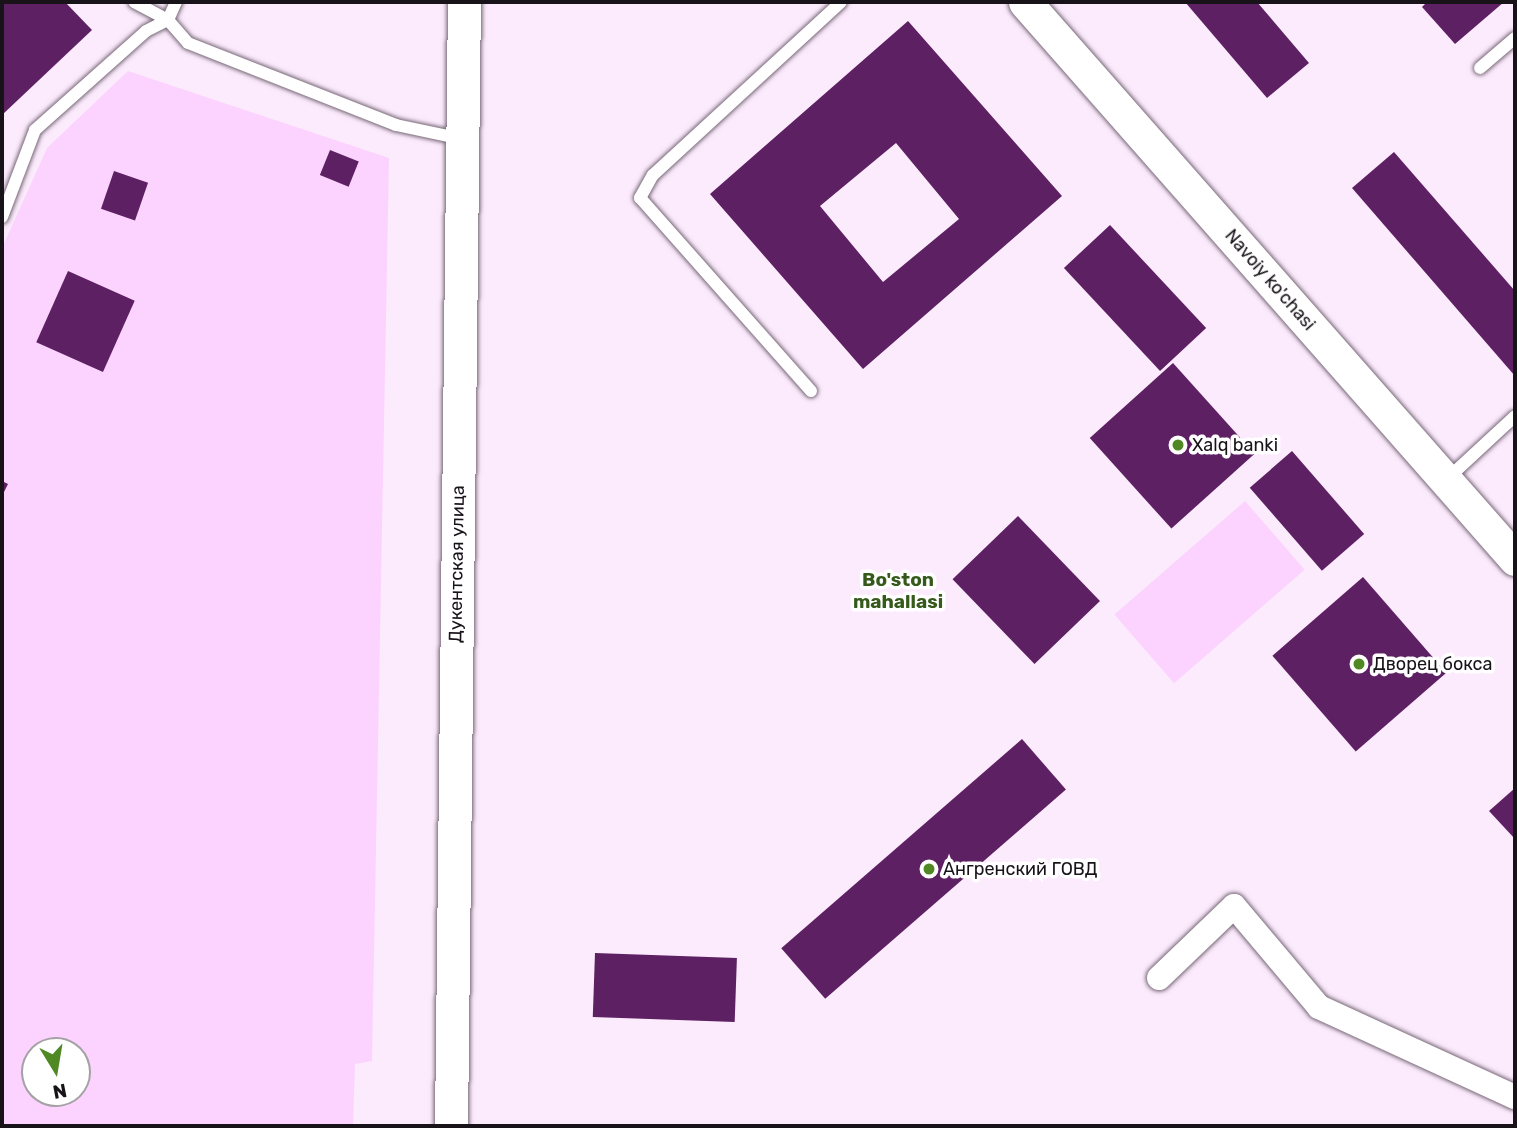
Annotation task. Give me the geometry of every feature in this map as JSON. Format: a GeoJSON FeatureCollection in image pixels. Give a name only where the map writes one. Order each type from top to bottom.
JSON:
{"type":"FeatureCollection","features":[{"type":"Feature","properties":{"kind":"main road","name":"Дукентская улица"},"geometry":{"type":"LineString","coordinates":[[451,1126],[464,2]]}},
{"type":"Feature","properties":{"kind":"main road","name":"Navoiy ko'chasi"},"geometry":{"type":"LineString","coordinates":[[1025,2],[1515,559]]}},
{"type":"Feature","properties":{"kind":"street"},"geometry":{"type":"LineString","coordinates":[[1159,978],[1234,906],[1319,1007],[1515,1097]]}},
{"type":"Feature","properties":{"kind":"lane"},"geometry":{"type":"LineString","coordinates":[[134,2],[168,20],[188,43],[396,125],[462,139]]}},
{"type":"Feature","properties":{"kind":"lane"},"geometry":{"type":"LineString","coordinates":[[2,217],[35,130],[146,31],[168,20],[176,2]]}},
{"type":"Feature","properties":{"kind":"lane"},"geometry":{"type":"LineString","coordinates":[[811,391],[640,198],[653,174],[841,2]]}},
{"type":"Feature","properties":{"kind":"lane"},"geometry":{"type":"LineString","coordinates":[[1480,68],[1515,38]]}},
{"type":"Feature","properties":{"kind":"lane"},"geometry":{"type":"LineString","coordinates":[[1446,480],[1515,416]]}},
{"type":"Feature","properties":{"kind":"shaded area"},"geometry":{"type":"Polygon","coordinates":[[[128,71],[389,158],[372,1061],[355,1064],[353,1126],[2,1126],[2,248],[47,148],[128,71]]]}},
{"type":"Feature","properties":{"kind":"shaded area"},"geometry":{"type":"Polygon","coordinates":[[[1245,501],[1305,570],[1174,683],[1114,614],[1245,501]]]}},
{"type":"Feature","properties":{"kind":"building"},"geometry":{"type":"Polygon","coordinates":[[[2,2],[65,2],[92,30],[2,115],[2,2]]]}},
{"type":"Feature","properties":{"kind":"building"},"geometry":{"type":"Polygon","coordinates":[[[1185,2],[1257,2],[1309,63],[1267,98],[1185,2]]]}},
{"type":"Feature","properties":{"kind":"building"},"geometry":{"type":"Polygon","coordinates":[[[1427,2],[1504,2],[1455,44],[1422,7],[1427,2]]]}},
{"type":"Feature","properties":{"kind":"building"},"geometry":{"type":"Polygon","coordinates":[[[908,21],[1062,196],[863,369],[710,194],[908,21]],[[896,143],[820,206],[883,282],[959,219],[896,143]]]}},
{"type":"Feature","properties":{"kind":"building"},"geometry":{"type":"Polygon","coordinates":[[[330,150],[359,162],[349,187],[320,175],[330,150]]]}},
{"type":"Feature","properties":{"kind":"building"},"geometry":{"type":"Polygon","coordinates":[[[1394,152],[1515,291],[1515,376],[1352,188],[1394,152]]]}},
{"type":"Feature","properties":{"kind":"building"},"geometry":{"type":"Polygon","coordinates":[[[114,171],[148,183],[135,221],[101,209],[114,171]]]}},
{"type":"Feature","properties":{"kind":"building"},"geometry":{"type":"Polygon","coordinates":[[[1110,225],[1206,328],[1160,371],[1064,268],[1110,225]]]}},
{"type":"Feature","properties":{"kind":"building"},"geometry":{"type":"Polygon","coordinates":[[[68,271],[135,301],[103,372],[36,342],[68,271]]]}},
{"type":"Feature","properties":{"kind":"building"},"geometry":{"type":"Polygon","coordinates":[[[1173,363],[1255,454],[1171,529],[1090,438],[1173,363]]]}},
{"type":"Feature","properties":{"kind":"building"},"geometry":{"type":"Polygon","coordinates":[[[1292,451],[1364,534],[1322,571],[1250,488],[1292,451]]]}},
{"type":"Feature","properties":{"kind":"building"},"geometry":{"type":"Polygon","coordinates":[[[2,481],[8,484],[2,496],[2,481]]]}},
{"type":"Feature","properties":{"kind":"building"},"geometry":{"type":"Polygon","coordinates":[[[1018,516],[1100,601],[1035,664],[953,579],[1018,516]]]}},
{"type":"Feature","properties":{"kind":"building","name":"Дворец бокса"},"geometry":{"type":"Polygon","coordinates":[[[1363,577],[1446,673],[1356,752],[1272,656],[1363,577]]]}},
{"type":"Feature","properties":{"kind":"building"},"geometry":{"type":"Polygon","coordinates":[[[1022,739],[1066,790],[825,999],[781,948],[1022,739]]]}},
{"type":"Feature","properties":{"kind":"building"},"geometry":{"type":"Polygon","coordinates":[[[1515,788],[1515,839],[1489,811],[1515,788]]]}},
{"type":"Feature","properties":{"kind":"building"},"geometry":{"type":"Polygon","coordinates":[[[595,953],[737,958],[735,1022],[593,1017],[595,953]]]}},
{"type":"Feature","properties":{"kind":"place","name":"Xalq banki"},"geometry":{"type":"Point","coordinates":[1178,445]}},
{"type":"Feature","properties":{"kind":"place","name":"Дворец бокса"},"geometry":{"type":"Point","coordinates":[1359,664]}},
{"type":"Feature","properties":{"kind":"place","name":"Ангpенский ГОВД"},"geometry":{"type":"Point","coordinates":[929,869]}},
{"type":"Feature","properties":{"kind":"district","name":"Bo'ston mahallasi"},"geometry":{"type":"Point","coordinates":[898,591]}}]}
